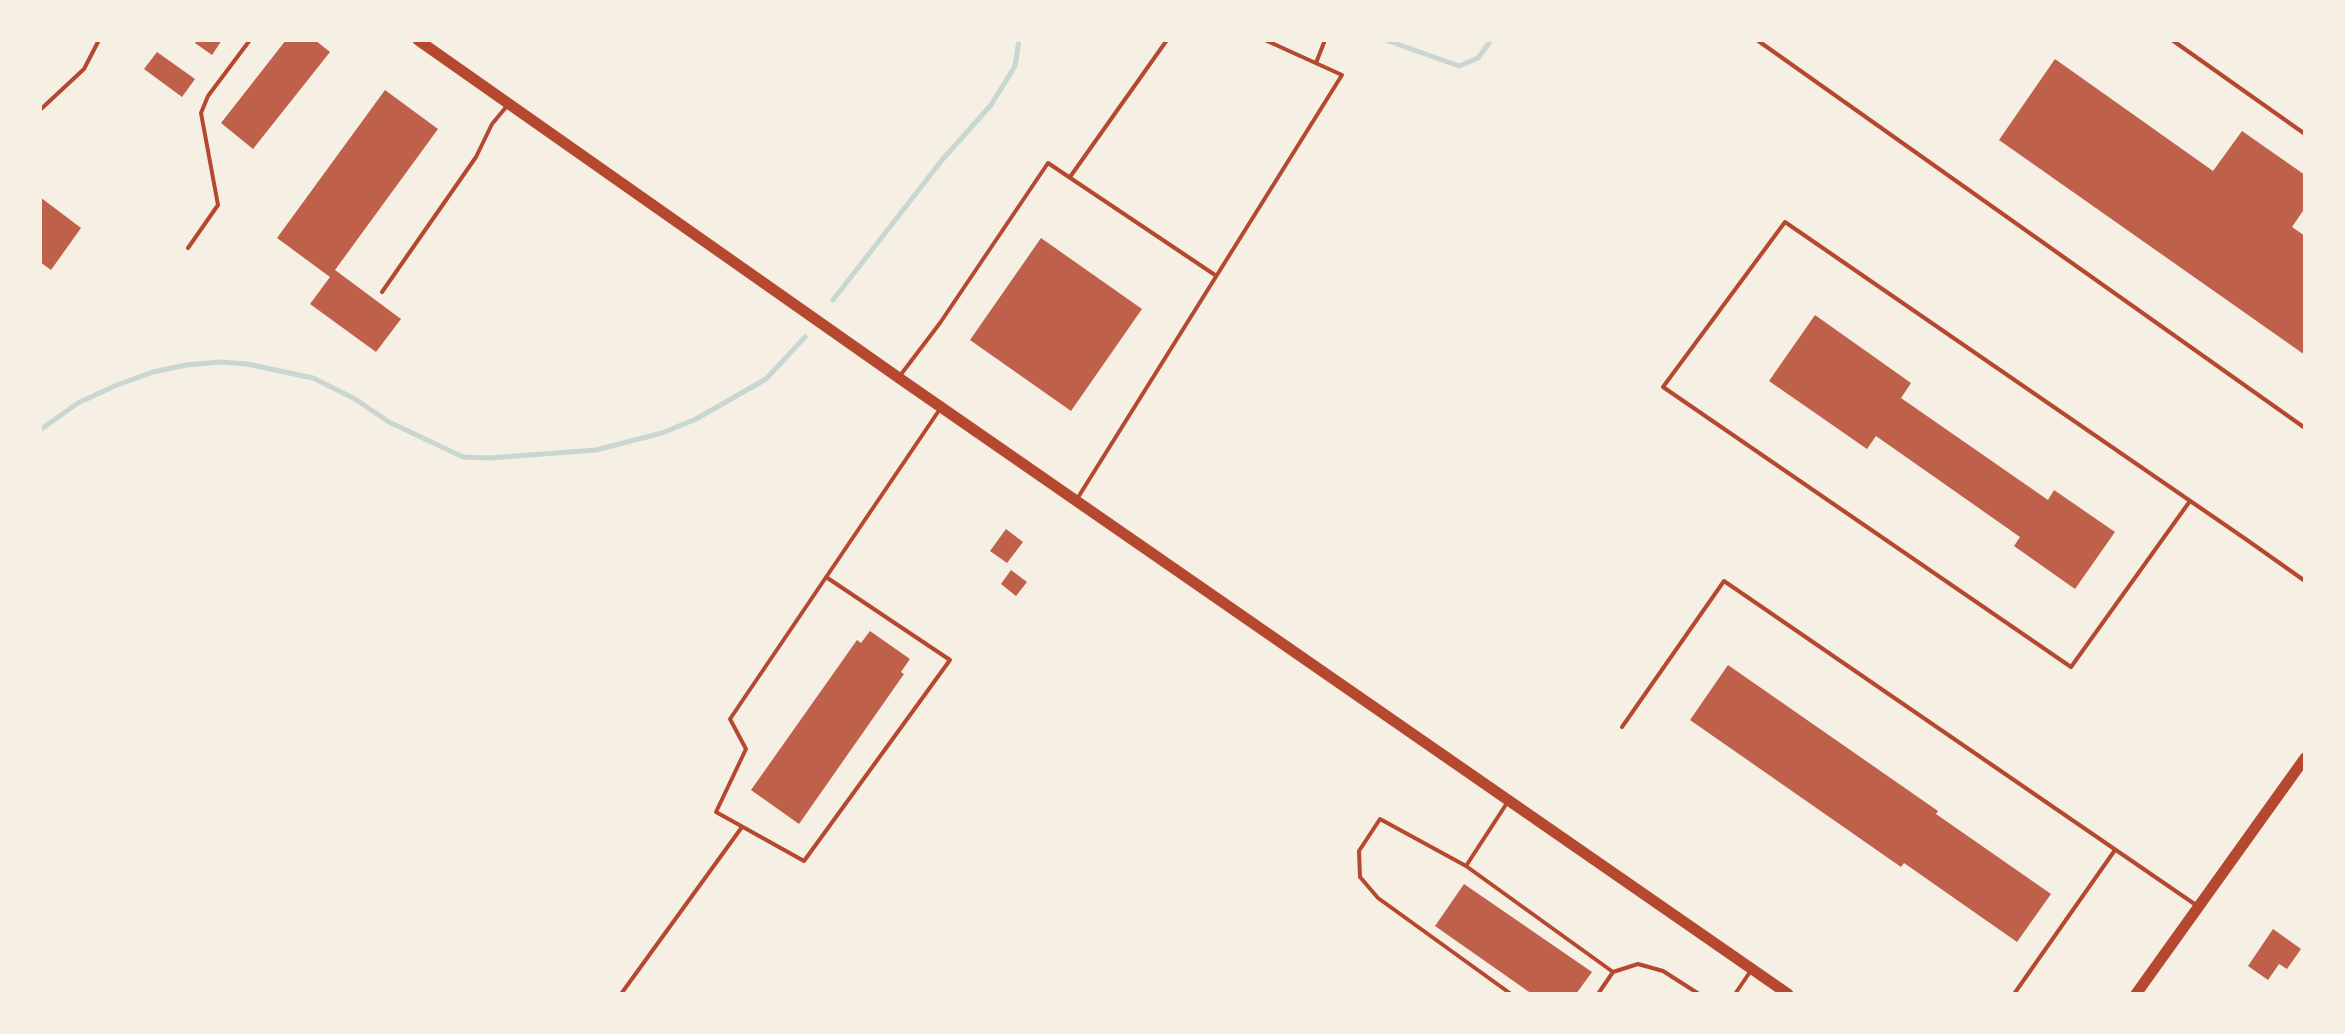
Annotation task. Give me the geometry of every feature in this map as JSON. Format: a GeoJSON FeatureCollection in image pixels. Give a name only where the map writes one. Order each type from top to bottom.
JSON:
{"type":"FeatureCollection","features":[{"type":"Feature","properties":{"kind":"street"},"geometry":{"type":"LineString","coordinates":[[418,40],[899,378],[1788,994]]}},
{"type":"Feature","properties":{"kind":"street"},"geometry":{"type":"LineString","coordinates":[[2136,994],[2305,758]]}},
{"type":"Feature","properties":{"kind":"lane"},"geometry":{"type":"LineString","coordinates":[[40,110],[84,69],[99,40]]}},
{"type":"Feature","properties":{"kind":"lane"},"geometry":{"type":"LineString","coordinates":[[188,248],[218,205],[201,113],[208,96],[250,40]]}},
{"type":"Feature","properties":{"kind":"lane"},"geometry":{"type":"LineString","coordinates":[[1070,177],[1167,40]]}},
{"type":"Feature","properties":{"kind":"lane"},"geometry":{"type":"LineString","coordinates":[[1076,501],[1342,75],[1265,40]]}},
{"type":"Feature","properties":{"kind":"lane"},"geometry":{"type":"LineString","coordinates":[[1316,63],[1325,40]]}},
{"type":"Feature","properties":{"kind":"lane"},"geometry":{"type":"LineString","coordinates":[[1757,40],[2305,428]]}},
{"type":"Feature","properties":{"kind":"lane"},"geometry":{"type":"LineString","coordinates":[[2172,40],[2305,134]]}},
{"type":"Feature","properties":{"kind":"lane"},"geometry":{"type":"LineString","coordinates":[[382,292],[476,157],[492,124],[509,104]]}},
{"type":"Feature","properties":{"kind":"lane"},"geometry":{"type":"LineString","coordinates":[[899,378],[1048,163],[1215,275]]}},
{"type":"Feature","properties":{"kind":"lane"},"geometry":{"type":"LineString","coordinates":[[2190,501],[2071,667],[1663,387],[1785,222],[2190,501],[2305,581]]}},
{"type":"Feature","properties":{"kind":"lane"},"geometry":{"type":"LineString","coordinates":[[826,577],[950,660],[804,861],[716,812],[746,749],[730,719],[826,577],[941,407]]}},
{"type":"Feature","properties":{"kind":"lane"},"geometry":{"type":"LineString","coordinates":[[1622,727],[1724,581],[2198,907]]}},
{"type":"Feature","properties":{"kind":"lane"},"geometry":{"type":"LineString","coordinates":[[1466,866],[1509,801]]}},
{"type":"Feature","properties":{"kind":"lane"},"geometry":{"type":"LineString","coordinates":[[1511,994],[1378,898],[1360,877],[1359,851],[1380,819],[1466,866],[1613,972]]}},
{"type":"Feature","properties":{"kind":"lane"},"geometry":{"type":"LineString","coordinates":[[621,994],[742,827]]}},
{"type":"Feature","properties":{"kind":"lane"},"geometry":{"type":"LineString","coordinates":[[2014,994],[2115,850]]}},
{"type":"Feature","properties":{"kind":"lane"},"geometry":{"type":"LineString","coordinates":[[1598,994],[1613,972],[1638,964],[1663,971],[1699,994]]}},
{"type":"Feature","properties":{"kind":"lane"},"geometry":{"type":"LineString","coordinates":[[1735,994],[1752,969]]}},
{"type":"Feature","properties":{"kind":"building"},"geometry":{"type":"Polygon","coordinates":[[[197,40],[222,40],[212,55],[195,43],[197,40]]]}},
{"type":"Feature","properties":{"kind":"building"},"geometry":{"type":"Polygon","coordinates":[[[286,40],[315,40],[330,52],[253,149],[221,123],[286,40]]]}},
{"type":"Feature","properties":{"kind":"building"},"geometry":{"type":"Polygon","coordinates":[[[157,52],[195,79],[182,97],[144,69],[157,52]]]}},
{"type":"Feature","properties":{"kind":"building"},"geometry":{"type":"Polygon","coordinates":[[[2055,59],[2213,171],[2242,131],[2305,175],[2305,208],[2292,227],[2305,236],[2305,355],[1999,140],[2055,59]]]}},
{"type":"Feature","properties":{"kind":"building"},"geometry":{"type":"Polygon","coordinates":[[[385,90],[438,129],[335,270],[401,319],[376,352],[310,304],[330,277],[277,238],[385,90]]]}},
{"type":"Feature","properties":{"kind":"building"},"geometry":{"type":"Polygon","coordinates":[[[40,197],[81,228],[51,270],[40,262],[40,197]]]}},
{"type":"Feature","properties":{"kind":"building"},"geometry":{"type":"Polygon","coordinates":[[[1041,238],[1142,309],[1071,411],[970,340],[1041,238]]]}},
{"type":"Feature","properties":{"kind":"building"},"geometry":{"type":"Polygon","coordinates":[[[1815,315],[1911,383],[1901,398],[2048,500],[2054,490],[2115,532],[2075,589],[2014,546],[2020,537],[1876,436],[1867,449],[1769,381],[1815,315]]]}},
{"type":"Feature","properties":{"kind":"building"},"geometry":{"type":"Polygon","coordinates":[[[1006,529],[1023,542],[1007,563],[990,551],[1006,529]]]}},
{"type":"Feature","properties":{"kind":"building"},"geometry":{"type":"Polygon","coordinates":[[[1011,570],[1027,582],[1016,596],[1001,584],[1011,570]]]}},
{"type":"Feature","properties":{"kind":"building"},"geometry":{"type":"Polygon","coordinates":[[[870,631],[910,659],[901,672],[904,674],[799,824],[751,790],[857,640],[861,643],[870,631]]]}},
{"type":"Feature","properties":{"kind":"building"},"geometry":{"type":"Polygon","coordinates":[[[1728,665],[2051,894],[2017,942],[1904,863],[1901,867],[1690,720],[1728,665]]]}},
{"type":"Feature","properties":{"kind":"building"},"geometry":{"type":"Polygon","coordinates":[[[1464,884],[1592,972],[1576,994],[1532,994],[1435,926],[1464,884]]]}},
{"type":"Feature","properties":{"kind":"building"},"geometry":{"type":"Polygon","coordinates":[[[2273,929],[2301,949],[2287,969],[2279,964],[2268,980],[2248,966],[2273,929]]]}},
{"type":"Feature","properties":{"kind":"waterway"},"geometry":{"type":"LineString","coordinates":[[833,300],[942,160],[991,105],[1015,66],[1019,40]]}},
{"type":"Feature","properties":{"kind":"waterway"},"geometry":{"type":"LineString","coordinates":[[1386,40],[1459,66],[1478,58],[1491,40]]}},
{"type":"Feature","properties":{"kind":"waterway"},"geometry":{"type":"LineString","coordinates":[[40,430],[78,403],[117,385],[153,372],[221,362],[247,364],[313,378],[355,399],[389,422],[463,457],[490,458],[596,450],[662,433],[696,419],[766,379],[805,337]]}}]}
